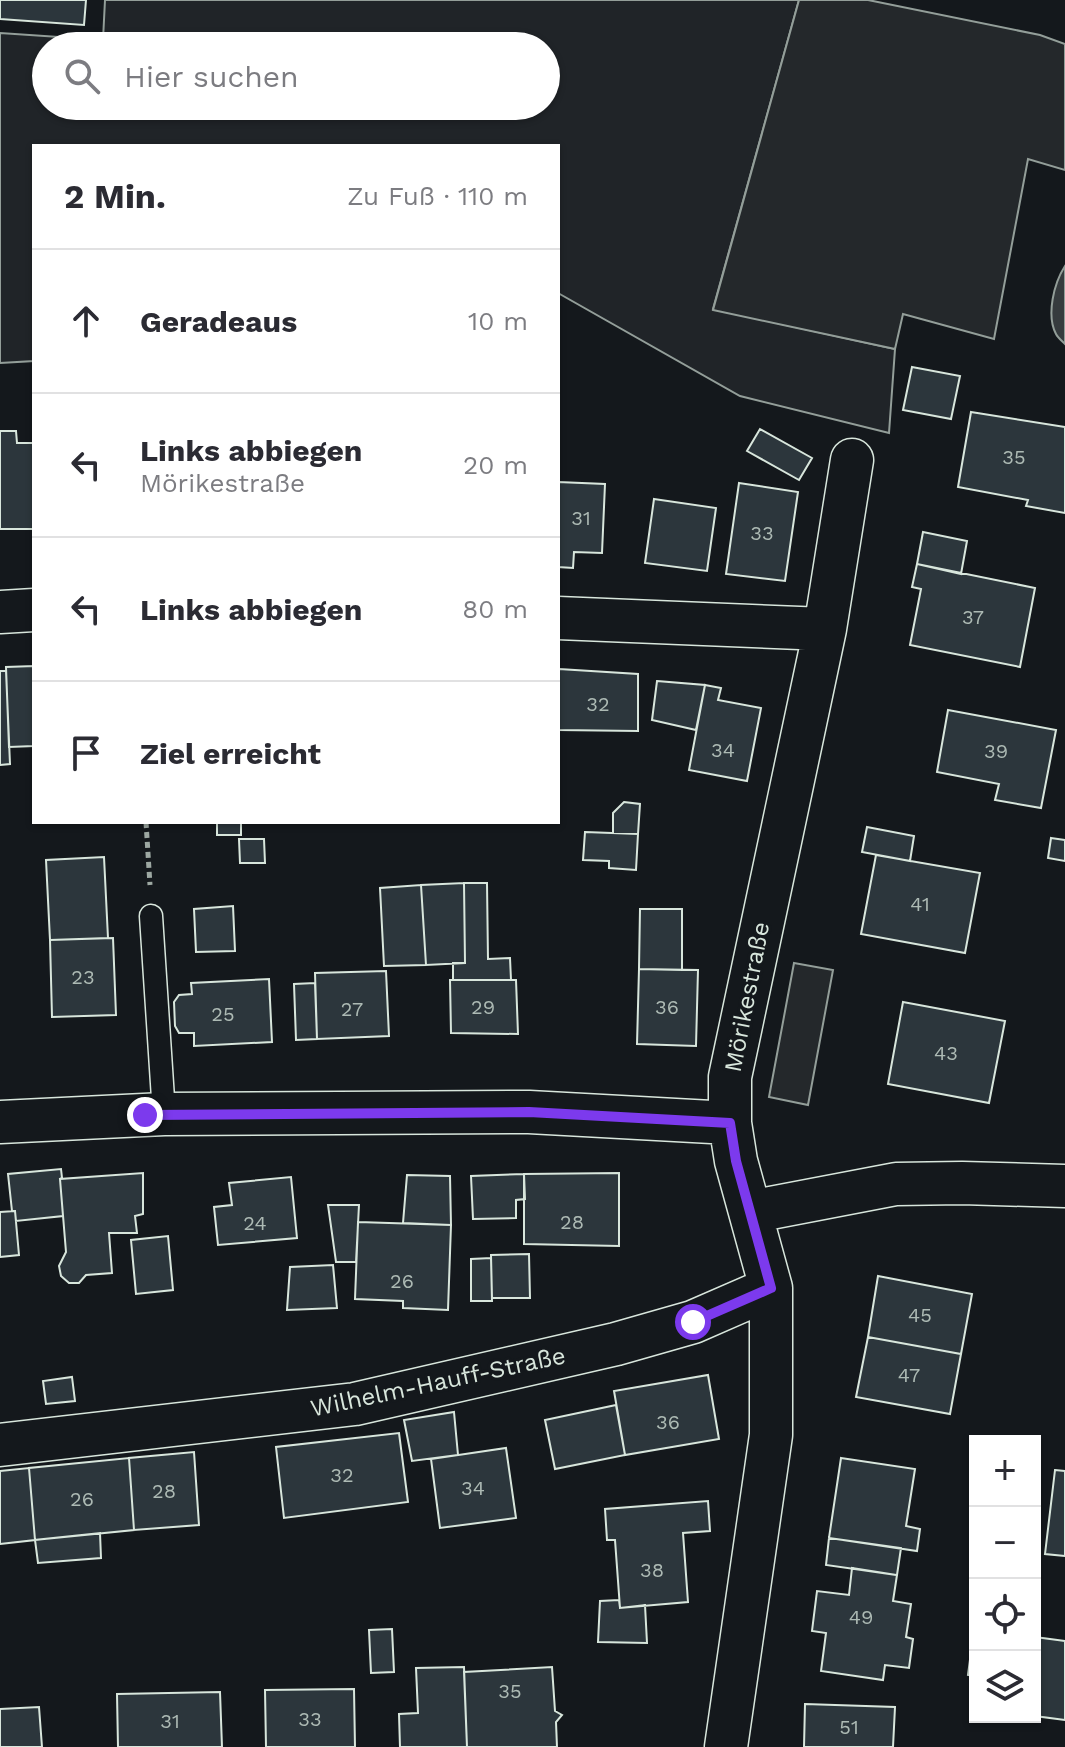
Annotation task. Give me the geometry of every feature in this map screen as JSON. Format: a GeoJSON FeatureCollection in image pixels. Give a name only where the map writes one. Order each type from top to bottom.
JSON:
{"type":"FeatureCollection","features":[{"type":"Feature","properties":{"kind":"street","name":"Mörikestraße"},"geometry":{"type":"LineString","coordinates":[[726,1747],[771,1435],[771,1288],[736,1161],[730,1123],[730,1077],[825,629],[852,460]]}},
{"type":"Feature","properties":{"kind":"street"},"geometry":{"type":"LineString","coordinates":[[0,612],[32,610]]}},
{"type":"Feature","properties":{"kind":"street"},"geometry":{"type":"LineString","coordinates":[[560,618],[825,629]]}},
{"type":"Feature","properties":{"kind":"street"},"geometry":{"type":"LineString","coordinates":[[0,1122],[164,1114],[529,1112],[730,1123]]}},
{"type":"Feature","properties":{"kind":"street"},"geometry":{"type":"LineString","coordinates":[[750,1212],[896,1184],[1065,1186]]}},
{"type":"Feature","properties":{"kind":"street","name":"Wilhelm-Hauff-Straße"},"geometry":{"type":"LineString","coordinates":[[0,1445],[355,1404],[616,1344],[693,1322],[771,1288]]}},
{"type":"Feature","properties":{"kind":"lane"},"geometry":{"type":"LineString","coordinates":[[151,916],[164,1114]]}},
{"type":"Feature","properties":{"kind":"path"},"geometry":{"type":"LineString","coordinates":[[146,824],[151,916]]}},
{"type":"Feature","properties":{"kind":"shaded area"},"geometry":{"type":"Polygon","coordinates":[[[105,0],[799,0],[713,309],[895,349],[889,433],[740,396],[560,294],[560,144],[32,144],[32,361],[0,363],[0,33],[32,35],[32,120],[560,120],[560,32],[103,32],[105,0]]]}},
{"type":"Feature","properties":{"kind":"shaded area"},"geometry":{"type":"Polygon","coordinates":[[[799,0],[868,0],[1040,35],[1065,44],[1065,170],[1028,159],[994,339],[903,314],[895,349],[713,310],[799,0]]]}},
{"type":"Feature","properties":{"kind":"shaded area"},"geometry":{"type":"Polygon","coordinates":[[[1065,266],[1065,344],[1053,326],[1052,309],[1055,290],[1065,266]]]}},
{"type":"Feature","properties":{"kind":"shaded area"},"geometry":{"type":"Polygon","coordinates":[[[794,963],[833,970],[808,1105],[769,1097],[794,963]]]}},
{"type":"Feature","properties":{"kind":"building"},"geometry":{"type":"Polygon","coordinates":[[[0,0],[86,0],[84,25],[0,19],[0,0]]]}},
{"type":"Feature","properties":{"kind":"building"},"geometry":{"type":"Polygon","coordinates":[[[912,367],[960,376],[951,419],[903,410],[912,367]]]}},
{"type":"Feature","properties":{"kind":"building"},"geometry":{"type":"Polygon","coordinates":[[[971,412],[1065,427],[1065,513],[1026,506],[1028,500],[958,487],[971,412]]]}},
{"type":"Feature","properties":{"kind":"building"},"geometry":{"type":"Polygon","coordinates":[[[760,429],[812,458],[799,480],[747,451],[760,429]]]}},
{"type":"Feature","properties":{"kind":"building"},"geometry":{"type":"Polygon","coordinates":[[[0,431],[16,431],[17,443],[32,443],[32,529],[0,529],[0,431]]]}},
{"type":"Feature","properties":{"kind":"building"},"geometry":{"type":"Polygon","coordinates":[[[560,482],[605,484],[602,553],[574,552],[573,568],[560,567],[560,482]]]}},
{"type":"Feature","properties":{"kind":"building"},"geometry":{"type":"Polygon","coordinates":[[[739,483],[798,492],[785,581],[726,574],[739,483]]]}},
{"type":"Feature","properties":{"kind":"building"},"geometry":{"type":"Polygon","coordinates":[[[654,499],[716,508],[707,571],[645,563],[654,499]]]}},
{"type":"Feature","properties":{"kind":"building"},"geometry":{"type":"Polygon","coordinates":[[[923,532],[967,541],[961,574],[917,564],[923,532]]]}},
{"type":"Feature","properties":{"kind":"building"},"geometry":{"type":"Polygon","coordinates":[[[917,564],[1035,588],[1020,667],[910,645],[921,589],[912,587],[917,564]]]}},
{"type":"Feature","properties":{"kind":"building"},"geometry":{"type":"Polygon","coordinates":[[[32,666],[32,746],[9,747],[6,667],[32,666]]]}},
{"type":"Feature","properties":{"kind":"building"},"geometry":{"type":"Polygon","coordinates":[[[560,669],[638,674],[638,731],[560,730],[560,669]]]}},
{"type":"Feature","properties":{"kind":"building"},"geometry":{"type":"Polygon","coordinates":[[[0,671],[6,671],[10,764],[0,765],[0,671]]]}},
{"type":"Feature","properties":{"kind":"building"},"geometry":{"type":"Polygon","coordinates":[[[657,681],[705,685],[696,730],[652,720],[657,681]]]}},
{"type":"Feature","properties":{"kind":"building"},"geometry":{"type":"Polygon","coordinates":[[[705,685],[721,688],[718,700],[761,708],[747,781],[689,770],[705,685]]]}},
{"type":"Feature","properties":{"kind":"building"},"geometry":{"type":"Polygon","coordinates":[[[948,710],[1056,730],[1041,808],[995,800],[999,784],[937,772],[948,710]]]}},
{"type":"Feature","properties":{"kind":"building"},"geometry":{"type":"Polygon","coordinates":[[[624,802],[640,804],[638,834],[613,834],[613,813],[624,802]]]}},
{"type":"Feature","properties":{"kind":"building"},"geometry":{"type":"Polygon","coordinates":[[[217,824],[241,824],[241,835],[217,835],[217,824]]]}},
{"type":"Feature","properties":{"kind":"building"},"geometry":{"type":"Polygon","coordinates":[[[867,827],[914,836],[910,861],[862,852],[867,827]]]}},
{"type":"Feature","properties":{"kind":"building"},"geometry":{"type":"Polygon","coordinates":[[[585,832],[638,834],[636,870],[609,868],[609,861],[583,860],[585,832]]]}},
{"type":"Feature","properties":{"kind":"building"},"geometry":{"type":"Polygon","coordinates":[[[1051,838],[1065,840],[1065,861],[1048,858],[1051,838]]]}},
{"type":"Feature","properties":{"kind":"building"},"geometry":{"type":"Polygon","coordinates":[[[239,839],[264,839],[265,863],[240,863],[239,839]]]}},
{"type":"Feature","properties":{"kind":"building"},"geometry":{"type":"Polygon","coordinates":[[[876,855],[980,873],[965,953],[861,934],[876,855]]]}},
{"type":"Feature","properties":{"kind":"building"},"geometry":{"type":"Polygon","coordinates":[[[104,857],[108,938],[50,940],[46,860],[104,857]]]}},
{"type":"Feature","properties":{"kind":"building"},"geometry":{"type":"Polygon","coordinates":[[[464,883],[465,963],[426,965],[421,885],[464,883]]]}},
{"type":"Feature","properties":{"kind":"building"},"geometry":{"type":"Polygon","coordinates":[[[464,883],[487,883],[488,959],[510,958],[511,980],[453,980],[453,963],[465,963],[464,883]]]}},
{"type":"Feature","properties":{"kind":"building"},"geometry":{"type":"Polygon","coordinates":[[[421,885],[426,965],[384,966],[380,888],[421,885]]]}},
{"type":"Feature","properties":{"kind":"building"},"geometry":{"type":"Polygon","coordinates":[[[233,906],[235,951],[196,952],[194,909],[233,906]]]}},
{"type":"Feature","properties":{"kind":"building"},"geometry":{"type":"Polygon","coordinates":[[[640,909],[682,909],[682,970],[639,969],[640,909]]]}},
{"type":"Feature","properties":{"kind":"building"},"geometry":{"type":"Polygon","coordinates":[[[113,938],[116,1015],[52,1017],[50,940],[113,938]]]}},
{"type":"Feature","properties":{"kind":"building"},"geometry":{"type":"Polygon","coordinates":[[[639,969],[698,970],[696,1046],[637,1044],[639,969]]]}},
{"type":"Feature","properties":{"kind":"building"},"geometry":{"type":"Polygon","coordinates":[[[386,971],[389,1036],[317,1039],[315,973],[386,971]]]}},
{"type":"Feature","properties":{"kind":"building"},"geometry":{"type":"Polygon","coordinates":[[[269,979],[272,1042],[194,1046],[194,1033],[179,1033],[175,1026],[174,1002],[179,995],[192,994],[191,983],[269,979]]]}},
{"type":"Feature","properties":{"kind":"building"},"geometry":{"type":"Polygon","coordinates":[[[450,980],[516,980],[518,1034],[451,1033],[450,980]]]}},
{"type":"Feature","properties":{"kind":"building"},"geometry":{"type":"Polygon","coordinates":[[[315,983],[317,1039],[296,1040],[294,984],[315,983]]]}},
{"type":"Feature","properties":{"kind":"building"},"geometry":{"type":"Polygon","coordinates":[[[903,1002],[1005,1021],[989,1103],[888,1084],[903,1002]]]}},
{"type":"Feature","properties":{"kind":"building"},"geometry":{"type":"Polygon","coordinates":[[[61,1169],[63,1216],[16,1221],[8,1174],[61,1169]]]}},
{"type":"Feature","properties":{"kind":"building"},"geometry":{"type":"Polygon","coordinates":[[[143,1173],[143,1214],[135,1216],[137,1233],[109,1233],[112,1273],[86,1275],[79,1283],[69,1283],[61,1276],[59,1266],[66,1252],[60,1179],[143,1173]]]}},
{"type":"Feature","properties":{"kind":"building"},"geometry":{"type":"Polygon","coordinates":[[[619,1173],[619,1246],[524,1244],[524,1174],[619,1173]]]}},
{"type":"Feature","properties":{"kind":"building"},"geometry":{"type":"Polygon","coordinates":[[[524,1174],[525,1199],[516,1200],[516,1218],[473,1219],[471,1176],[524,1174]]]}},
{"type":"Feature","properties":{"kind":"building"},"geometry":{"type":"Polygon","coordinates":[[[407,1175],[450,1176],[451,1225],[403,1223],[407,1175]]]}},
{"type":"Feature","properties":{"kind":"building"},"geometry":{"type":"Polygon","coordinates":[[[291,1177],[297,1238],[218,1245],[214,1207],[232,1205],[229,1183],[291,1177]]]}},
{"type":"Feature","properties":{"kind":"building"},"geometry":{"type":"Polygon","coordinates":[[[328,1205],[359,1205],[356,1262],[336,1262],[328,1205]]]}},
{"type":"Feature","properties":{"kind":"building"},"geometry":{"type":"Polygon","coordinates":[[[15,1211],[19,1255],[0,1257],[0,1212],[15,1211]]]}},
{"type":"Feature","properties":{"kind":"building"},"geometry":{"type":"Polygon","coordinates":[[[358,1222],[451,1225],[448,1310],[403,1308],[403,1301],[355,1299],[358,1222]]]}},
{"type":"Feature","properties":{"kind":"building"},"geometry":{"type":"Polygon","coordinates":[[[168,1236],[173,1290],[136,1294],[131,1240],[168,1236]]]}},
{"type":"Feature","properties":{"kind":"building"},"geometry":{"type":"Polygon","coordinates":[[[529,1254],[530,1298],[492,1298],[491,1255],[529,1254]]]}},
{"type":"Feature","properties":{"kind":"building"},"geometry":{"type":"Polygon","coordinates":[[[491,1258],[492,1301],[471,1301],[471,1259],[491,1258]]]}},
{"type":"Feature","properties":{"kind":"building"},"geometry":{"type":"Polygon","coordinates":[[[333,1265],[337,1308],[287,1310],[290,1267],[333,1265]]]}},
{"type":"Feature","properties":{"kind":"building"},"geometry":{"type":"Polygon","coordinates":[[[878,1276],[972,1294],[961,1354],[868,1337],[878,1276]]]}},
{"type":"Feature","properties":{"kind":"building"},"geometry":{"type":"Polygon","coordinates":[[[868,1337],[961,1354],[950,1414],[856,1397],[868,1337]]]}},
{"type":"Feature","properties":{"kind":"building"},"geometry":{"type":"Polygon","coordinates":[[[708,1375],[719,1439],[625,1455],[614,1391],[708,1375]]]}},
{"type":"Feature","properties":{"kind":"building"},"geometry":{"type":"Polygon","coordinates":[[[72,1377],[75,1401],[46,1404],[43,1381],[72,1377]]]}},
{"type":"Feature","properties":{"kind":"building"},"geometry":{"type":"Polygon","coordinates":[[[616,1405],[625,1455],[555,1469],[545,1420],[616,1405]]]}},
{"type":"Feature","properties":{"kind":"building"},"geometry":{"type":"Polygon","coordinates":[[[454,1412],[458,1455],[412,1461],[404,1420],[454,1412]]]}},
{"type":"Feature","properties":{"kind":"building"},"geometry":{"type":"Polygon","coordinates":[[[399,1433],[408,1502],[284,1518],[276,1447],[399,1433]]]}},
{"type":"Feature","properties":{"kind":"building"},"geometry":{"type":"Polygon","coordinates":[[[506,1448],[516,1518],[440,1528],[431,1459],[506,1448]]]}},
{"type":"Feature","properties":{"kind":"building"},"geometry":{"type":"Polygon","coordinates":[[[194,1452],[199,1525],[134,1530],[129,1458],[194,1452]]]}},
{"type":"Feature","properties":{"kind":"building"},"geometry":{"type":"Polygon","coordinates":[[[129,1458],[134,1530],[35,1540],[29,1468],[129,1458]]]}},
{"type":"Feature","properties":{"kind":"building"},"geometry":{"type":"Polygon","coordinates":[[[841,1458],[915,1469],[906,1526],[920,1529],[917,1551],[829,1538],[841,1458]]]}},
{"type":"Feature","properties":{"kind":"building"},"geometry":{"type":"Polygon","coordinates":[[[29,1468],[35,1540],[0,1544],[0,1471],[29,1468]]]}},
{"type":"Feature","properties":{"kind":"building"},"geometry":{"type":"Polygon","coordinates":[[[1055,1470],[1065,1471],[1065,1556],[1045,1554],[1055,1470]]]}},
{"type":"Feature","properties":{"kind":"building"},"geometry":{"type":"Polygon","coordinates":[[[708,1501],[710,1531],[683,1533],[688,1602],[620,1608],[615,1540],[607,1540],[605,1509],[708,1501]]]}},
{"type":"Feature","properties":{"kind":"building"},"geometry":{"type":"Polygon","coordinates":[[[100,1533],[101,1558],[38,1563],[35,1540],[100,1533]]]}},
{"type":"Feature","properties":{"kind":"building"},"geometry":{"type":"Polygon","coordinates":[[[829,1538],[901,1548],[897,1575],[826,1565],[829,1538]]]}},
{"type":"Feature","properties":{"kind":"building"},"geometry":{"type":"Polygon","coordinates":[[[852,1568],[897,1575],[893,1601],[911,1604],[906,1637],[913,1639],[909,1668],[885,1665],[883,1680],[821,1671],[826,1633],[812,1631],[817,1591],[849,1595],[852,1568]]]}},
{"type":"Feature","properties":{"kind":"building"},"geometry":{"type":"Polygon","coordinates":[[[619,1600],[620,1608],[645,1605],[647,1643],[598,1642],[600,1601],[619,1600]]]}},
{"type":"Feature","properties":{"kind":"building"},"geometry":{"type":"Polygon","coordinates":[[[392,1629],[394,1672],[371,1673],[369,1630],[392,1629]]]}},
{"type":"Feature","properties":{"kind":"building"},"geometry":{"type":"Polygon","coordinates":[[[1041,1638],[1065,1641],[1065,1720],[1041,1717],[1041,1638]]]}},
{"type":"Feature","properties":{"kind":"building"},"geometry":{"type":"Polygon","coordinates":[[[464,1667],[467,1747],[400,1747],[399,1714],[418,1713],[416,1668],[464,1667]]]}},
{"type":"Feature","properties":{"kind":"building"},"geometry":{"type":"Polygon","coordinates":[[[552,1667],[555,1711],[562,1715],[556,1722],[557,1747],[467,1747],[464,1672],[552,1667]]]}},
{"type":"Feature","properties":{"kind":"building"},"geometry":{"type":"Polygon","coordinates":[[[354,1689],[355,1747],[266,1747],[265,1690],[354,1689]]]}},
{"type":"Feature","properties":{"kind":"building"},"geometry":{"type":"Polygon","coordinates":[[[220,1692],[222,1747],[118,1747],[117,1694],[220,1692]]]}},
{"type":"Feature","properties":{"kind":"building"},"geometry":{"type":"Polygon","coordinates":[[[805,1704],[895,1707],[893,1747],[804,1747],[805,1704]]]}},
{"type":"Feature","properties":{"kind":"building"},"geometry":{"type":"Polygon","coordinates":[[[39,1707],[42,1747],[0,1747],[0,1709],[39,1707]]]}},
{"type":"Feature","properties":{"kind":"route"},"geometry":{"type":"LineString","coordinates":[[145,1115],[529,1112],[730,1123],[736,1161],[771,1288],[693,1322]]}}]}
